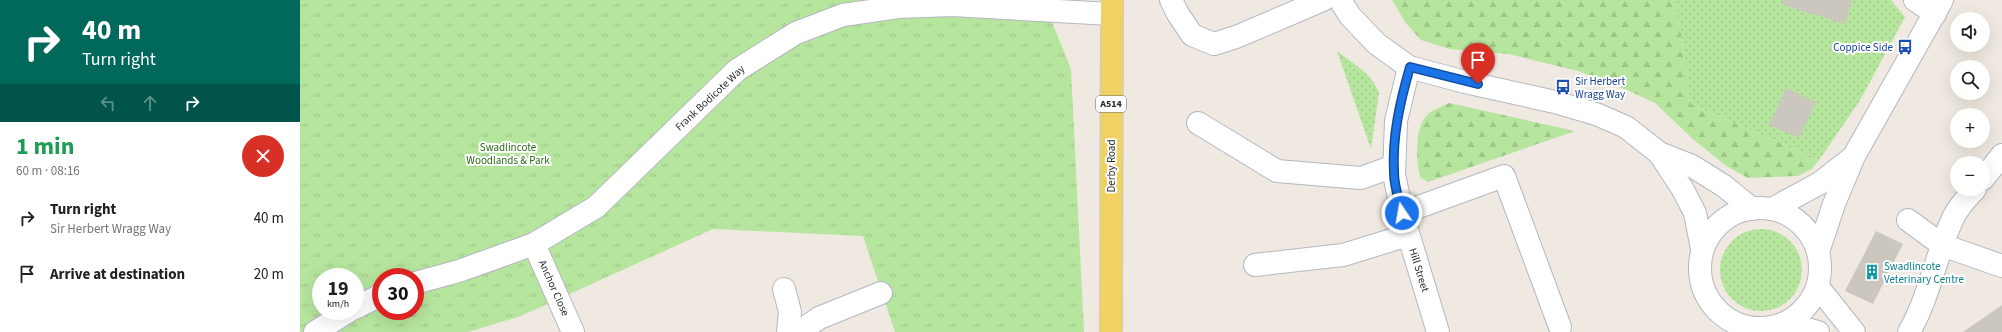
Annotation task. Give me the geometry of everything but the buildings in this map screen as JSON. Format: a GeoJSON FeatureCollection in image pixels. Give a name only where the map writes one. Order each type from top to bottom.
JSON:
{"type":"FeatureCollection","features":[{"type":"Feature","properties":{"kind":"main road","name":"Derby Road"},"geometry":{"type":"LineString","coordinates":[[1111,332],[1112,7]]}},
{"type":"Feature","properties":{"kind":"street"},"geometry":{"type":"LineString","coordinates":[[1171,0],[1178,14],[1192,35],[1214,44],[1236,37],[1323,0]]}},
{"type":"Feature","properties":{"kind":"street"},"geometry":{"type":"LineString","coordinates":[[1340,0],[1350,16],[1377,44],[1410,67],[1555,102],[1596,114],[1626,127],[1659,152],[1692,166],[1762,209],[1791,216],[1801,223],[1814,240],[1818,252],[1820,273],[1818,287],[1802,312],[1779,327]]}},
{"type":"Feature","properties":{"kind":"street"},"geometry":{"type":"LineString","coordinates":[[1818,252],[1834,204],[1854,156],[1938,7],[1915,0]]}},
{"type":"Feature","properties":{"kind":"street","name":"Frank Bodicote Way"},"geometry":{"type":"LineString","coordinates":[[424,281],[459,271],[534,244],[596,207],[737,70],[796,33],[843,15],[898,7],[1112,7]]}},
{"type":"Feature","properties":{"kind":"street","name":"Hill Street"},"geometry":{"type":"LineString","coordinates":[[1410,67],[1396,121],[1394,174],[1408,235],[1438,332]]}},
{"type":"Feature","properties":{"kind":"street"},"geometry":{"type":"LineString","coordinates":[[1198,123],[1277,171],[1361,178],[1394,166]]}},
{"type":"Feature","properties":{"kind":"street"},"geometry":{"type":"LineString","coordinates":[[1659,152],[1682,188],[1695,213],[1702,249],[1700,260],[1701,281],[1713,306],[1727,325],[1738,324],[1756,328],[1779,327],[1818,332]]}},
{"type":"Feature","properties":{"kind":"street"},"geometry":{"type":"LineString","coordinates":[[1990,170],[2002,155]]}},
{"type":"Feature","properties":{"kind":"street"},"geometry":{"type":"LineString","coordinates":[[1702,249],[1718,224],[1735,213],[1762,209],[1820,184],[1854,156]]}},
{"type":"Feature","properties":{"kind":"street"},"geometry":{"type":"LineString","coordinates":[[1402,213],[1504,176],[1560,327]]}},
{"type":"Feature","properties":{"kind":"street"},"geometry":{"type":"LineString","coordinates":[[1909,332],[1918,315],[1942,245],[1955,214],[1969,196]]}},
{"type":"Feature","properties":{"kind":"street"},"geometry":{"type":"LineString","coordinates":[[1908,220],[1942,245],[2002,266]]}},
{"type":"Feature","properties":{"kind":"street"},"geometry":{"type":"LineString","coordinates":[[1255,265],[1342,255],[1408,235]]}},
{"type":"Feature","properties":{"kind":"street","name":"Anchor Close"},"geometry":{"type":"LineString","coordinates":[[534,244],[573,332]]}},
{"type":"Feature","properties":{"kind":"street"},"geometry":{"type":"LineString","coordinates":[[1818,287],[1854,332]]}},
{"type":"Feature","properties":{"kind":"street"},"geometry":{"type":"LineString","coordinates":[[784,288],[790,312],[788,332]]}},
{"type":"Feature","properties":{"kind":"street"},"geometry":{"type":"LineString","coordinates":[[799,332],[819,318],[882,293]]}},
{"type":"Feature","properties":{"kind":"street"},"geometry":{"type":"LineString","coordinates":[[315,332],[334,320]]}},
{"type":"Feature","properties":{"kind":"green space","name":"Swadlincote Woodlands & Park"},"geometry":{"type":"Polygon","coordinates":[[[300,0],[1043,0],[1071,69],[1084,332],[895,332],[863,236],[713,229],[521,316],[468,332],[300,332],[300,0]]]}},
{"type":"Feature","properties":{"kind":"green space"},"geometry":{"type":"Polygon","coordinates":[[[1392,0],[1676,0],[1691,104],[1819,160],[1812,169],[1798,176],[1748,178],[1726,166],[1694,140],[1655,103],[1627,90],[1578,71],[1508,54],[1450,49],[1421,40],[1405,22],[1392,0]]]}},
{"type":"Feature","properties":{"kind":"green space"},"geometry":{"type":"Polygon","coordinates":[[[1676,0],[1891,0],[1905,17],[1859,102],[1819,160],[1691,104],[1676,0]]]}},
{"type":"Feature","properties":{"kind":"green space"},"geometry":{"type":"Polygon","coordinates":[[[1337,51],[1372,80],[1379,93],[1371,149],[1337,51]]]}},
{"type":"Feature","properties":{"kind":"green space"},"geometry":{"type":"Polygon","coordinates":[[[1449,103],[1575,131],[1428,182],[1420,177],[1419,170],[1417,144],[1421,126],[1429,113],[1449,103]]]}},
{"type":"Feature","properties":{"kind":"green space"},"geometry":{"type":"Polygon","coordinates":[[[1761,229],[1777,232],[1790,241],[1799,254],[1802,270],[1799,286],[1790,299],[1777,308],[1761,311],[1745,308],[1732,299],[1723,286],[1720,270],[1723,254],[1732,241],[1745,232],[1761,229]]]}},
{"type":"Feature","properties":{"kind":"place","name":"Coppice Side"},"geometry":{"type":"Point","coordinates":[1905,47]}},
{"type":"Feature","properties":{"kind":"place","name":"Sir Herbert Wragg Way"},"geometry":{"type":"Point","coordinates":[1563,87]}},
{"type":"Feature","properties":{"kind":"place","name":"Swadlincote Veterinary Centre"},"geometry":{"type":"Point","coordinates":[1872,272]}},
{"type":"Feature","properties":{"kind":"route"},"geometry":{"type":"LineString","coordinates":[[1402,213],[1394,174],[1394,152],[1396,121],[1410,67],[1478,84]]}}]}
